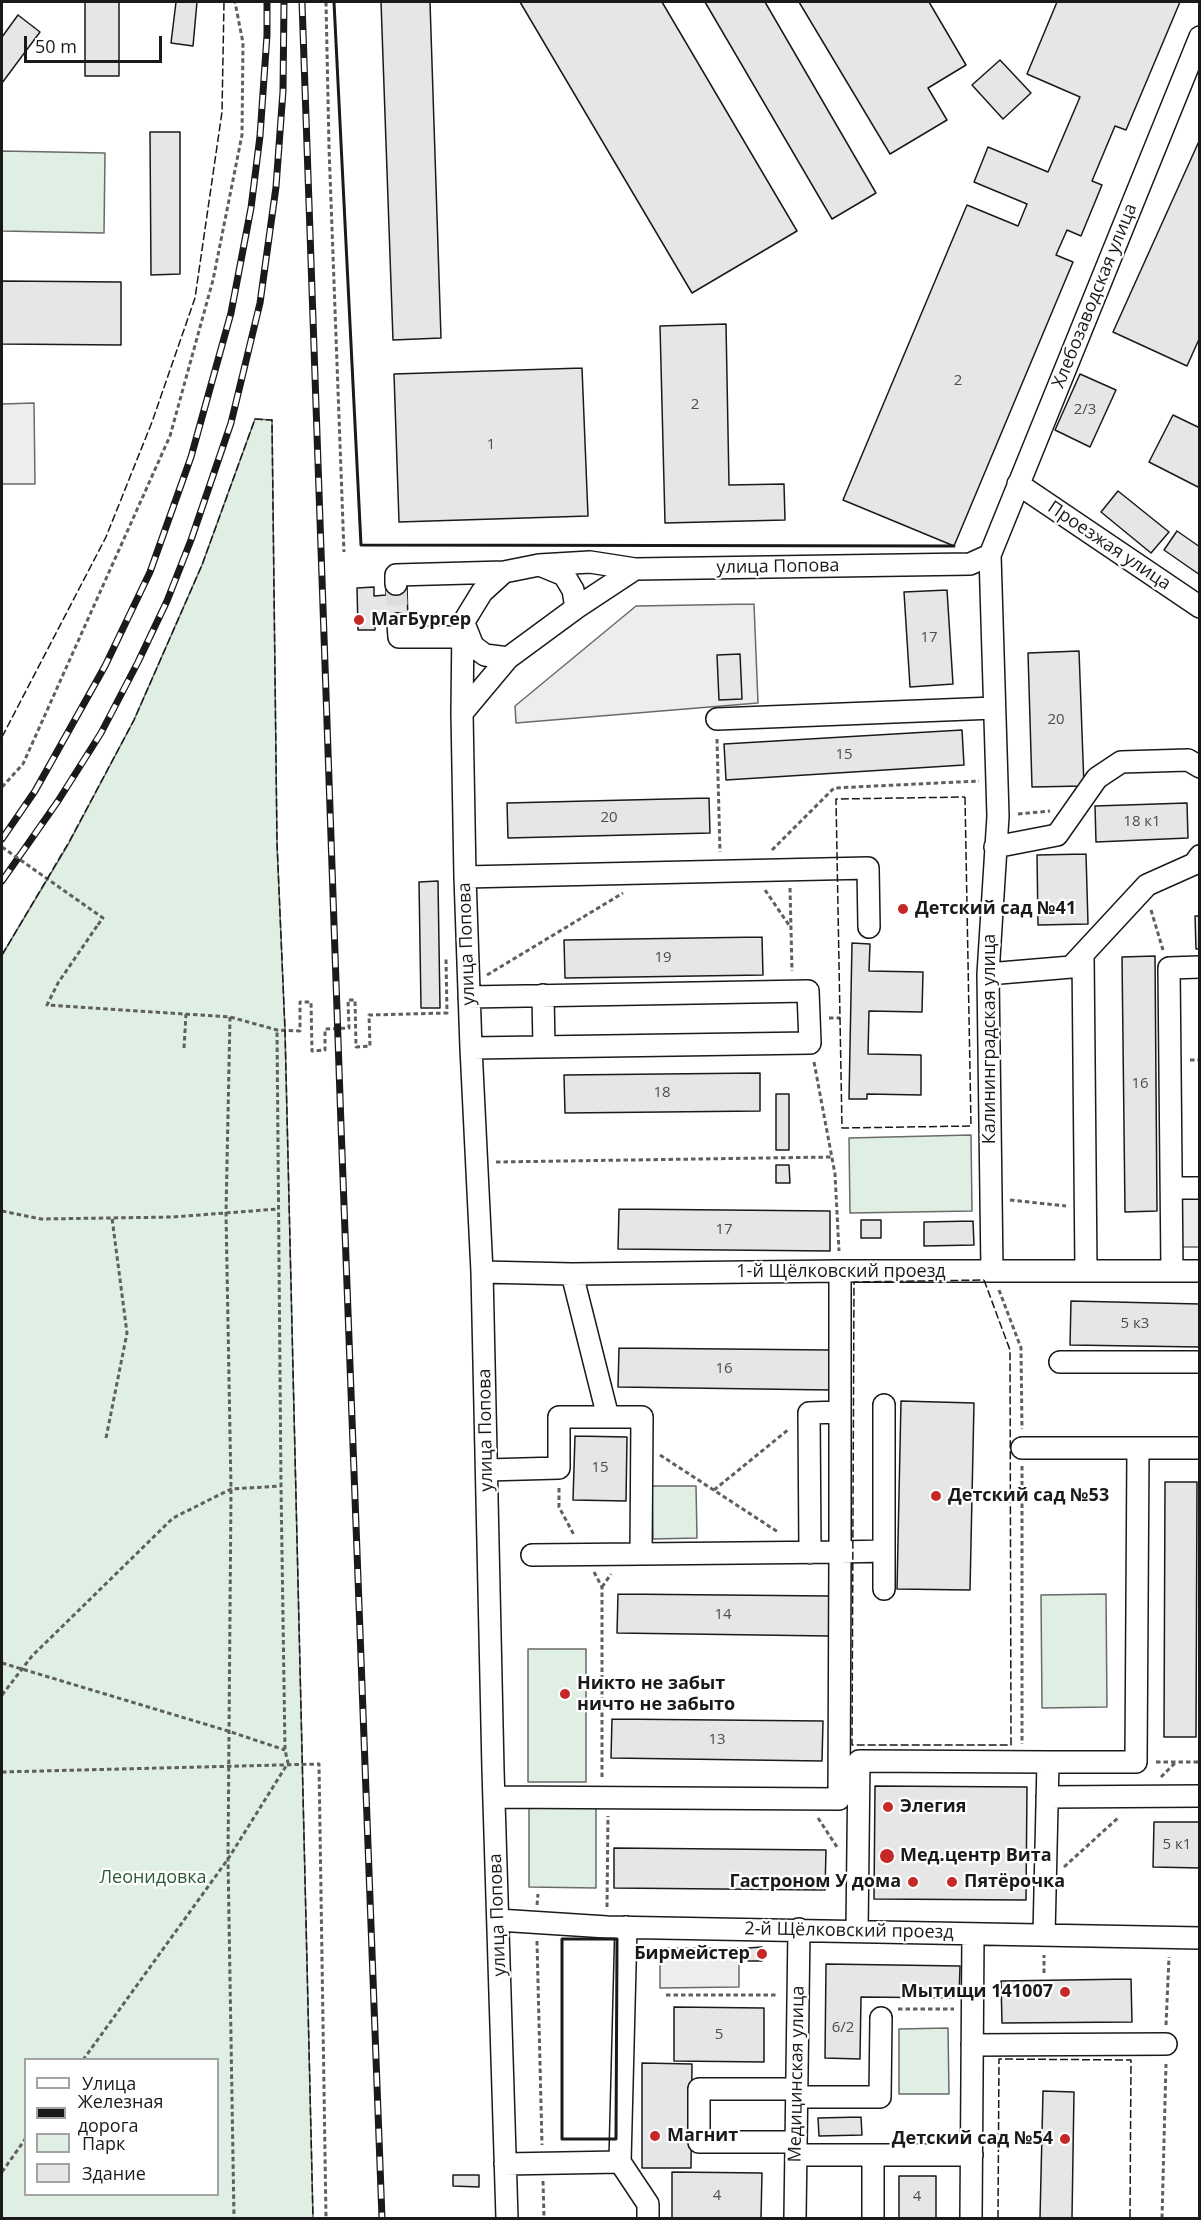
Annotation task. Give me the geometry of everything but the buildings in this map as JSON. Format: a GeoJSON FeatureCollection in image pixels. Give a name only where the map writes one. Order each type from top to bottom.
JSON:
{"type":"FeatureCollection","features":[{"type":"Feature","properties":{"kind":"street","name":"Хлебозаводская улица"},"geometry":{"type":"LineString","coordinates":[[990,555],[1198,46]]}},
{"type":"Feature","properties":{"kind":"street","name":"Проезжая улица"},"geometry":{"type":"LineString","coordinates":[[1018,484],[1200,607]]}},
{"type":"Feature","properties":{"kind":"street","name":"улица Попова"},"geometry":{"type":"LineString","coordinates":[[538,565],[591,562],[635,569],[970,564],[990,555]]}},
{"type":"Feature","properties":{"kind":"street","name":"Калининградская улица"},"geometry":{"type":"LineString","coordinates":[[990,555],[998,816],[988,974],[992,1271]]}},
{"type":"Feature","properties":{"kind":"street"},"geometry":{"type":"LineString","coordinates":[[396,584],[396,575],[504,573],[538,565],[564,575],[573,590],[576,608]]}},
{"type":"Feature","properties":{"kind":"street"},"geometry":{"type":"LineString","coordinates":[[462,713],[508,658],[576,608],[635,569]]}},
{"type":"Feature","properties":{"kind":"street"},"geometry":{"type":"LineString","coordinates":[[463,630],[482,592],[504,573]]}},
{"type":"Feature","properties":{"kind":"street"},"geometry":{"type":"LineString","coordinates":[[398,624],[399,637],[463,630]]}},
{"type":"Feature","properties":{"kind":"street","name":"улица Попова"},"geometry":{"type":"LineString","coordinates":[[463,630],[465,877],[482,1272],[507,2218]]}},
{"type":"Feature","properties":{"kind":"street"},"geometry":{"type":"LineString","coordinates":[[463,630],[473,646],[485,655],[508,658]]}},
{"type":"Feature","properties":{"kind":"street"},"geometry":{"type":"LineString","coordinates":[[717,719],[994,708]]}},
{"type":"Feature","properties":{"kind":"street"},"geometry":{"type":"LineString","coordinates":[[995,847],[1057,835],[1097,778],[1121,762],[1188,760],[1200,767]]}},
{"type":"Feature","properties":{"kind":"street"},"geometry":{"type":"LineString","coordinates":[[988,974],[1071,967],[1147,885],[1194,864],[1200,856]]}},
{"type":"Feature","properties":{"kind":"street"},"geometry":{"type":"LineString","coordinates":[[465,877],[868,868],[869,927]]}},
{"type":"Feature","properties":{"kind":"street"},"geometry":{"type":"LineString","coordinates":[[1083,954],[1086,1271]]}},
{"type":"Feature","properties":{"kind":"street"},"geometry":{"type":"LineString","coordinates":[[1173,1271],[1169,968],[1200,967]]}},
{"type":"Feature","properties":{"kind":"street"},"geometry":{"type":"LineString","coordinates":[[469,998],[808,991],[810,1043],[471,1048]]}},
{"type":"Feature","properties":{"kind":"street"},"geometry":{"type":"LineString","coordinates":[[543,995],[544,1047]]}},
{"type":"Feature","properties":{"kind":"street"},"geometry":{"type":"LineString","coordinates":[[1172,1188],[1200,1188]]}},
{"type":"Feature","properties":{"kind":"street"},"geometry":{"type":"LineString","coordinates":[[495,1797],[839,1799],[840,1271]]}},
{"type":"Feature","properties":{"kind":"street","name":"1-й Щёлковский проезд"},"geometry":{"type":"LineString","coordinates":[[482,1272],[572,1274],[1200,1271]]}},
{"type":"Feature","properties":{"kind":"street"},"geometry":{"type":"LineString","coordinates":[[572,1274],[608,1417]]}},
{"type":"Feature","properties":{"kind":"street"},"geometry":{"type":"LineString","coordinates":[[1060,1362],[1200,1362]]}},
{"type":"Feature","properties":{"kind":"street"},"geometry":{"type":"LineString","coordinates":[[884,1405],[884,1588]]}},
{"type":"Feature","properties":{"kind":"street"},"geometry":{"type":"LineString","coordinates":[[810,1553],[809,1413],[840,1412]]}},
{"type":"Feature","properties":{"kind":"street"},"geometry":{"type":"LineString","coordinates":[[487,1470],[559,1468],[559,1417],[642,1417],[641,1554]]}},
{"type":"Feature","properties":{"kind":"street"},"geometry":{"type":"LineString","coordinates":[[1022,1448],[1200,1448]]}},
{"type":"Feature","properties":{"kind":"street"},"geometry":{"type":"LineString","coordinates":[[857,1931],[859,1761],[1136,1762],[1138,1448]]}},
{"type":"Feature","properties":{"kind":"street"},"geometry":{"type":"LineString","coordinates":[[532,1555],[884,1551]]}},
{"type":"Feature","properties":{"kind":"street"},"geometry":{"type":"LineString","coordinates":[[1044,1935],[1048,1762]]}},
{"type":"Feature","properties":{"kind":"street"},"geometry":{"type":"LineString","coordinates":[[1047,1797],[1200,1796]]}},
{"type":"Feature","properties":{"kind":"street","name":"2-й Щёлковский проезд"},"geometry":{"type":"LineString","coordinates":[[498,1920],[626,1927],[1200,1938]]}},
{"type":"Feature","properties":{"kind":"street"},"geometry":{"type":"LineString","coordinates":[[626,1927],[620,2162],[648,2205],[648,2218]]}},
{"type":"Feature","properties":{"kind":"street","name":"Медицинская улица"},"geometry":{"type":"LineString","coordinates":[[795,2218],[798,1929]]}},
{"type":"Feature","properties":{"kind":"street"},"geometry":{"type":"LineString","coordinates":[[971,2218],[973,1934]]}},
{"type":"Feature","properties":{"kind":"street"},"geometry":{"type":"LineString","coordinates":[[881,2018],[880,2097],[699,2089],[699,2142],[873,2155],[972,2155]]}},
{"type":"Feature","properties":{"kind":"street"},"geometry":{"type":"LineString","coordinates":[[972,2045],[1166,2045]]}},
{"type":"Feature","properties":{"kind":"street"},"geometry":{"type":"LineString","coordinates":[[873,2155],[873,2218]]}},
{"type":"Feature","properties":{"kind":"street"},"geometry":{"type":"LineString","coordinates":[[505,2164],[620,2162]]}},
{"type":"Feature","properties":{"kind":"path"},"geometry":{"type":"LineString","coordinates":[[2,787],[23,764],[170,436],[213,280],[242,135],[243,43],[235,2]]}},
{"type":"Feature","properties":{"kind":"path"},"geometry":{"type":"LineString","coordinates":[[326,2],[344,552]]}},
{"type":"Feature","properties":{"kind":"path"},"geometry":{"type":"LineString","coordinates":[[717,719],[720,871]]}},
{"type":"Feature","properties":{"kind":"path"},"geometry":{"type":"LineString","coordinates":[[791,928],[752,870],[834,788],[997,780]]}},
{"type":"Feature","properties":{"kind":"path"},"geometry":{"type":"LineString","coordinates":[[998,816],[1075,808]]}},
{"type":"Feature","properties":{"kind":"path"},"geometry":{"type":"LineString","coordinates":[[2,847],[103,918],[58,983],[47,1005],[230,1017],[277,1030],[300,1031],[300,1002],[311,1002],[312,1051],[325,1050],[325,1029],[349,1028],[348,1000],[355,1000],[356,1047],[370,1046],[369,1015],[447,1013],[446,959]]}},
{"type":"Feature","properties":{"kind":"path"},"geometry":{"type":"LineString","coordinates":[[790,870],[792,991]]}},
{"type":"Feature","properties":{"kind":"path"},"geometry":{"type":"LineString","coordinates":[[1144,888],[1169,968]]}},
{"type":"Feature","properties":{"kind":"path"},"geometry":{"type":"LineString","coordinates":[[484,976],[627,891]]}},
{"type":"Feature","properties":{"kind":"path"},"geometry":{"type":"LineString","coordinates":[[184,1048],[186,1014]]}},
{"type":"Feature","properties":{"kind":"path"},"geometry":{"type":"LineString","coordinates":[[230,1017],[226,1214],[231,1489],[228,1859],[234,2218]]}},
{"type":"Feature","properties":{"kind":"path"},"geometry":{"type":"LineString","coordinates":[[84,2058],[228,1859],[288,1764],[285,1750],[281,1486],[277,1030]]}},
{"type":"Feature","properties":{"kind":"path"},"geometry":{"type":"LineString","coordinates":[[810,1043],[835,1174],[840,1271]]}},
{"type":"Feature","properties":{"kind":"path"},"geometry":{"type":"LineString","coordinates":[[496,1162],[832,1157]]}},
{"type":"Feature","properties":{"kind":"path"},"geometry":{"type":"LineString","coordinates":[[990,1198],[1086,1208]]}},
{"type":"Feature","properties":{"kind":"path"},"geometry":{"type":"LineString","coordinates":[[2,1211],[41,1219],[173,1217],[278,1209]]}},
{"type":"Feature","properties":{"kind":"path"},"geometry":{"type":"LineString","coordinates":[[106,1438],[127,1333],[112,1218]]}},
{"type":"Feature","properties":{"kind":"path"},"geometry":{"type":"LineString","coordinates":[[992,1271],[1021,1348],[1022,1762]]}},
{"type":"Feature","properties":{"kind":"path"},"geometry":{"type":"LineString","coordinates":[[714,1490],[809,1413]]}},
{"type":"Feature","properties":{"kind":"path"},"geometry":{"type":"LineString","coordinates":[[642,1443],[781,1534]]}},
{"type":"Feature","properties":{"kind":"path"},"geometry":{"type":"LineString","coordinates":[[559,1468],[559,1507],[602,1587],[607,1907]]}},
{"type":"Feature","properties":{"kind":"path"},"geometry":{"type":"LineString","coordinates":[[2,1695],[32,1656],[173,1518],[231,1489],[281,1486]]}},
{"type":"Feature","properties":{"kind":"path"},"geometry":{"type":"LineString","coordinates":[[2,1663],[21,1671],[228,1731],[285,1750]]}},
{"type":"Feature","properties":{"kind":"path"},"geometry":{"type":"LineString","coordinates":[[1136,1762],[1200,1762]]}},
{"type":"Feature","properties":{"kind":"path"},"geometry":{"type":"LineString","coordinates":[[1045,1885],[1176,1762]]}},
{"type":"Feature","properties":{"kind":"path"},"geometry":{"type":"LineString","coordinates":[[2,1772],[319,1764],[326,2218]]}},
{"type":"Feature","properties":{"kind":"path"},"geometry":{"type":"LineString","coordinates":[[806,1799],[838,1849]]}},
{"type":"Feature","properties":{"kind":"path"},"geometry":{"type":"LineString","coordinates":[[537,1922],[543,2218]]}},
{"type":"Feature","properties":{"kind":"path"},"geometry":{"type":"LineString","coordinates":[[1162,2218],[1169,1938]]}},
{"type":"Feature","properties":{"kind":"path"},"geometry":{"type":"LineString","coordinates":[[666,1995],[798,1994]]}},
{"type":"Feature","properties":{"kind":"path"},"geometry":{"type":"LineString","coordinates":[[881,2018],[881,2008],[973,2009]]}},
{"type":"Feature","properties":{"kind":"path"},"geometry":{"type":"LineString","coordinates":[[2,2172],[24,2141]]}},
{"type":"Feature","properties":{"kind":"green space"},"geometry":{"type":"Polygon","coordinates":[[[2,151],[105,153],[104,233],[2,231],[2,151]]]}},
{"type":"Feature","properties":{"kind":"green space","name":"Леонидовка"},"geometry":{"type":"Polygon","coordinates":[[[255,419],[272,420],[277,843],[285,1030],[313,2218],[2,2218],[2,955],[69,843],[134,720],[202,565],[255,419]]]}},
{"type":"Feature","properties":{"kind":"green space"},"geometry":{"type":"Polygon","coordinates":[[[971,1135],[972,1211],[850,1213],[849,1138],[971,1135]]]}},
{"type":"Feature","properties":{"kind":"green space"},"geometry":{"type":"Polygon","coordinates":[[[652,1486],[696,1486],[697,1538],[653,1539],[652,1486]]]}},
{"type":"Feature","properties":{"kind":"green space"},"geometry":{"type":"Polygon","coordinates":[[[1106,1594],[1107,1707],[1042,1708],[1041,1595],[1106,1594]]]}},
{"type":"Feature","properties":{"kind":"green space"},"geometry":{"type":"Polygon","coordinates":[[[528,1649],[586,1649],[586,1782],[528,1782],[528,1649]]]}},
{"type":"Feature","properties":{"kind":"green space"},"geometry":{"type":"Polygon","coordinates":[[[529,1804],[596,1804],[596,1888],[529,1887],[529,1804]]]}},
{"type":"Feature","properties":{"kind":"green space"},"geometry":{"type":"Polygon","coordinates":[[[948,2028],[949,2094],[899,2094],[899,2029],[948,2028]]]}},
{"type":"Feature","properties":{"kind":"shaded area"},"geometry":{"type":"Polygon","coordinates":[[[34,403],[35,484],[2,484],[2,404],[34,403]]]}},
{"type":"Feature","properties":{"kind":"shaded area"},"geometry":{"type":"Polygon","coordinates":[[[754,604],[758,703],[516,723],[515,706],[636,606],[754,604]]]}},
{"type":"Feature","properties":{"kind":"shaded area"},"geometry":{"type":"Polygon","coordinates":[[[1199,1192],[1199,1247],[1181,1247],[1180,1193],[1199,1192]]]}},
{"type":"Feature","properties":{"kind":"shaded area"},"geometry":{"type":"Polygon","coordinates":[[[660,1948],[739,1948],[739,1987],[660,1988],[660,1948]]]}},
{"type":"Feature","properties":{"kind":"tunnel"},"geometry":{"type":"LineString","coordinates":[[396,584],[398,624]]}},
{"type":"Feature","properties":{"kind":"railway"},"geometry":{"type":"LineString","coordinates":[[2,839],[35,791],[105,666],[150,572],[191,457],[231,313],[251,208],[260,136],[267,2]]}},
{"type":"Feature","properties":{"kind":"railway"},"geometry":{"type":"LineString","coordinates":[[2,881],[58,801],[101,733],[138,662],[167,601],[191,540],[231,423],[260,303],[276,187],[283,91],[284,2]]}},
{"type":"Feature","properties":{"kind":"railway"},"geometry":{"type":"LineString","coordinates":[[302,2],[382,2218]]}},
{"type":"Feature","properties":{"kind":"fence"},"geometry":{"type":"LineString","coordinates":[[2,737],[106,537],[152,422],[195,298],[222,112],[224,2]]}},
{"type":"Feature","properties":{"kind":"fence"},"geometry":{"type":"LineString","coordinates":[[2,955],[69,842],[134,720],[202,565],[255,419],[272,420],[277,843],[285,1030],[313,2218]]}},
{"type":"Feature","properties":{"kind":"fence"},"geometry":{"type":"LineString","coordinates":[[965,797],[971,1126],[842,1128],[836,799],[965,797]]}},
{"type":"Feature","properties":{"kind":"fence"},"geometry":{"type":"LineString","coordinates":[[984,1280],[1010,1350],[1011,1745],[852,1745],[854,1282],[984,1280]]}},
{"type":"Feature","properties":{"kind":"fence"},"geometry":{"type":"LineString","coordinates":[[998,2218],[999,2059],[1131,2060],[1130,2218]]}},
{"type":"Feature","properties":{"kind":"wall"},"geometry":{"type":"LineString","coordinates":[[334,2],[361,545],[954,546]]}},
{"type":"Feature","properties":{"kind":"wall"},"geometry":{"type":"LineString","coordinates":[[562,1939],[617,1939],[616,2139],[562,2139],[562,1939]]}},
{"type":"Feature","properties":{"kind":"place","name":"МагБургер"},"geometry":{"type":"Point","coordinates":[359,620]}},
{"type":"Feature","properties":{"kind":"place","name":"Детский сад №41"},"geometry":{"type":"Point","coordinates":[903,909]}},
{"type":"Feature","properties":{"kind":"place","name":"Детский сад №53"},"geometry":{"type":"Point","coordinates":[936,1496]}},
{"type":"Feature","properties":{"kind":"place","name":"Никто не забыт ничто не забыто"},"geometry":{"type":"Point","coordinates":[565,1694]}},
{"type":"Feature","properties":{"kind":"place","name":"Элегия"},"geometry":{"type":"Point","coordinates":[888,1807]}},
{"type":"Feature","properties":{"kind":"place","name":"Мед.центр Вита"},"geometry":{"type":"Point","coordinates":[887,1856]}},
{"type":"Feature","properties":{"kind":"place","name":"Гастроном У дома"},"geometry":{"type":"Point","coordinates":[913,1882]}},
{"type":"Feature","properties":{"kind":"place","name":"Пятёрочка"},"geometry":{"type":"Point","coordinates":[952,1882]}},
{"type":"Feature","properties":{"kind":"place","name":"Бирмейстер"},"geometry":{"type":"Point","coordinates":[762,1954]}},
{"type":"Feature","properties":{"kind":"place","name":"Мытищи 141007"},"geometry":{"type":"Point","coordinates":[1065,1992]}},
{"type":"Feature","properties":{"kind":"place","name":"Магнит"},"geometry":{"type":"Point","coordinates":[655,2136]}},
{"type":"Feature","properties":{"kind":"place","name":"Детский сад №54"},"geometry":{"type":"Point","coordinates":[1065,2139]}}]}
